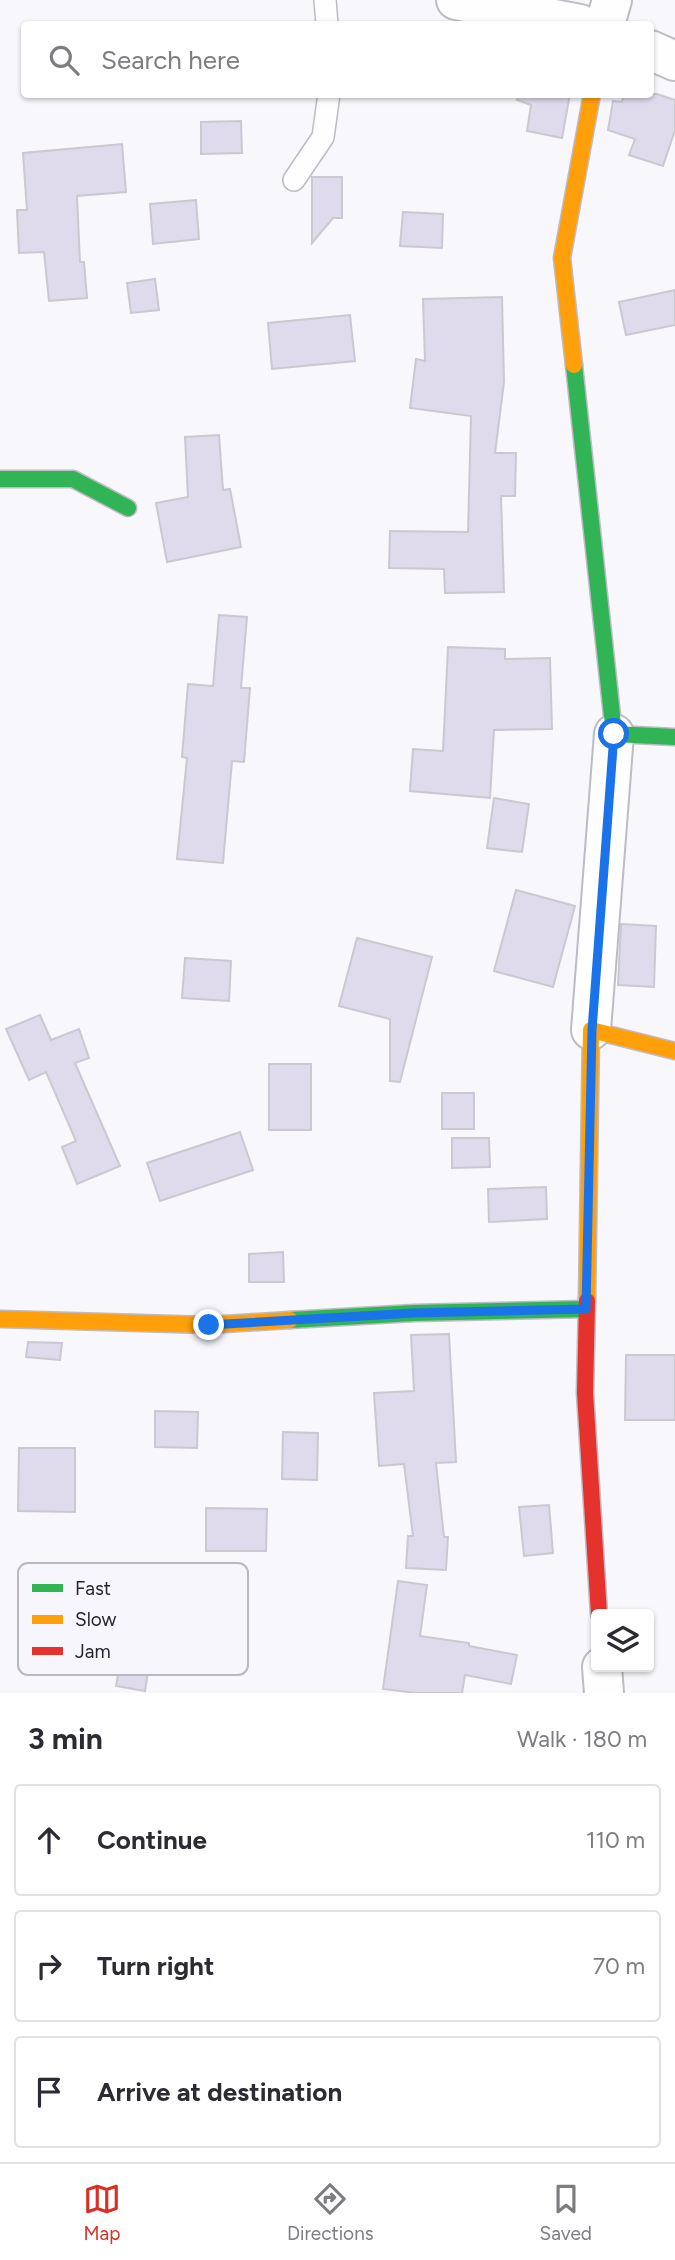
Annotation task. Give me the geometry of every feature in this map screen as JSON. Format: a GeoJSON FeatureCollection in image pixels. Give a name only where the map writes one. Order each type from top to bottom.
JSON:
{"type":"FeatureCollection","features":[{"type":"Feature","properties":{"kind":"street"},"geometry":{"type":"LineString","coordinates":[[456,0],[564,21]]}},
{"type":"Feature","properties":{"kind":"street"},"geometry":{"type":"LineString","coordinates":[[606,21],[611,0]]}},
{"type":"Feature","properties":{"kind":"street"},"geometry":{"type":"LineString","coordinates":[[654,52],[675,61]]}},
{"type":"Feature","properties":{"kind":"street"},"geometry":{"type":"LineString","coordinates":[[591,98],[562,258],[614,734],[592,1030],[586,1309],[585,1394],[599,1609]]}},
{"type":"Feature","properties":{"kind":"street"},"geometry":{"type":"LineString","coordinates":[[0,479],[73,479],[128,508]]}},
{"type":"Feature","properties":{"kind":"street"},"geometry":{"type":"LineString","coordinates":[[614,734],[675,737]]}},
{"type":"Feature","properties":{"kind":"street"},"geometry":{"type":"LineString","coordinates":[[592,1030],[675,1051]]}},
{"type":"Feature","properties":{"kind":"street"},"geometry":{"type":"LineString","coordinates":[[0,1319],[209,1325],[414,1313],[586,1309]]}},
{"type":"Feature","properties":{"kind":"street"},"geometry":{"type":"LineString","coordinates":[[602,1672],[604,1693]]}},
{"type":"Feature","properties":{"kind":"lane"},"geometry":{"type":"LineString","coordinates":[[325,0],[327,21]]}},
{"type":"Feature","properties":{"kind":"lane"},"geometry":{"type":"LineString","coordinates":[[294,180],[323,137],[328,98]]}},
{"type":"Feature","properties":{"kind":"building"},"geometry":{"type":"Polygon","coordinates":[[[654,94],[675,100],[675,130],[663,166],[629,155],[635,139],[608,130],[613,101],[622,102],[623,98],[654,98],[654,94]]]}},
{"type":"Feature","properties":{"kind":"building"},"geometry":{"type":"Polygon","coordinates":[[[569,98],[562,138],[527,131],[531,105],[517,100],[569,98]]]}},
{"type":"Feature","properties":{"kind":"building"},"geometry":{"type":"Polygon","coordinates":[[[241,121],[242,153],[201,154],[201,122],[241,121]]]}},
{"type":"Feature","properties":{"kind":"building"},"geometry":{"type":"Polygon","coordinates":[[[122,144],[126,192],[77,196],[80,262],[84,262],[87,298],[49,301],[44,252],[19,253],[17,210],[27,210],[23,153],[122,144]]]}},
{"type":"Feature","properties":{"kind":"building"},"geometry":{"type":"Polygon","coordinates":[[[312,177],[342,177],[342,218],[333,218],[312,243],[312,177]]]}},
{"type":"Feature","properties":{"kind":"building"},"geometry":{"type":"Polygon","coordinates":[[[196,200],[199,239],[153,244],[150,204],[196,200]]]}},
{"type":"Feature","properties":{"kind":"building"},"geometry":{"type":"Polygon","coordinates":[[[403,212],[443,214],[442,248],[400,246],[403,212]]]}},
{"type":"Feature","properties":{"kind":"building"},"geometry":{"type":"Polygon","coordinates":[[[155,279],[159,310],[131,313],[127,283],[155,279]]]}},
{"type":"Feature","properties":{"kind":"building"},"geometry":{"type":"Polygon","coordinates":[[[675,290],[675,325],[626,335],[619,302],[675,290]]]}},
{"type":"Feature","properties":{"kind":"building"},"geometry":{"type":"Polygon","coordinates":[[[502,297],[504,382],[495,453],[516,453],[515,496],[501,496],[504,592],[445,593],[444,569],[389,568],[390,531],[468,532],[471,416],[410,408],[416,359],[425,361],[423,299],[502,297]]]}},
{"type":"Feature","properties":{"kind":"building"},"geometry":{"type":"Polygon","coordinates":[[[350,315],[355,361],[272,369],[268,323],[350,315]]]}},
{"type":"Feature","properties":{"kind":"building"},"geometry":{"type":"Polygon","coordinates":[[[219,435],[223,490],[230,489],[241,547],[167,562],[156,503],[188,497],[185,437],[219,435]]]}},
{"type":"Feature","properties":{"kind":"building"},"geometry":{"type":"Polygon","coordinates":[[[219,615],[247,617],[241,688],[250,688],[244,762],[232,761],[223,863],[177,859],[187,758],[182,757],[188,684],[213,686],[219,615]]]}},
{"type":"Feature","properties":{"kind":"building"},"geometry":{"type":"Polygon","coordinates":[[[448,647],[505,649],[505,659],[550,658],[552,729],[494,730],[490,798],[410,791],[413,749],[443,751],[448,647]]]}},
{"type":"Feature","properties":{"kind":"building"},"geometry":{"type":"Polygon","coordinates":[[[494,798],[529,804],[522,852],[487,848],[494,798]]]}},
{"type":"Feature","properties":{"kind":"building"},"geometry":{"type":"Polygon","coordinates":[[[516,890],[575,906],[553,987],[494,971],[516,890]]]}},
{"type":"Feature","properties":{"kind":"building"},"geometry":{"type":"Polygon","coordinates":[[[621,924],[656,926],[654,987],[618,985],[621,924]]]}},
{"type":"Feature","properties":{"kind":"building"},"geometry":{"type":"Polygon","coordinates":[[[357,938],[432,957],[400,1082],[390,1081],[390,1019],[339,1006],[357,938]]]}},
{"type":"Feature","properties":{"kind":"building"},"geometry":{"type":"Polygon","coordinates":[[[185,958],[231,961],[229,1001],[182,998],[185,958]]]}},
{"type":"Feature","properties":{"kind":"building"},"geometry":{"type":"Polygon","coordinates":[[[40,1015],[51,1040],[79,1029],[89,1058],[75,1063],[120,1166],[77,1184],[62,1147],[76,1141],[46,1072],[29,1080],[6,1029],[40,1015]]]}},
{"type":"Feature","properties":{"kind":"building"},"geometry":{"type":"Polygon","coordinates":[[[269,1064],[311,1064],[311,1130],[269,1130],[269,1064]]]}},
{"type":"Feature","properties":{"kind":"building"},"geometry":{"type":"Polygon","coordinates":[[[442,1093],[474,1093],[474,1129],[442,1129],[442,1093]]]}},
{"type":"Feature","properties":{"kind":"building"},"geometry":{"type":"Polygon","coordinates":[[[240,1132],[253,1170],[160,1201],[147,1163],[240,1132]]]}},
{"type":"Feature","properties":{"kind":"building"},"geometry":{"type":"Polygon","coordinates":[[[452,1138],[489,1138],[490,1167],[452,1168],[452,1138]]]}},
{"type":"Feature","properties":{"kind":"building"},"geometry":{"type":"Polygon","coordinates":[[[546,1187],[547,1219],[489,1222],[488,1189],[546,1187]]]}},
{"type":"Feature","properties":{"kind":"building"},"geometry":{"type":"Polygon","coordinates":[[[283,1252],[284,1282],[249,1282],[249,1254],[283,1252]]]}},
{"type":"Feature","properties":{"kind":"building"},"geometry":{"type":"Polygon","coordinates":[[[449,1334],[456,1462],[436,1463],[444,1537],[448,1537],[446,1570],[406,1568],[408,1536],[413,1536],[404,1464],[379,1466],[374,1393],[414,1391],[411,1335],[449,1334]]]}},
{"type":"Feature","properties":{"kind":"building"},"geometry":{"type":"Polygon","coordinates":[[[28,1342],[62,1343],[60,1360],[26,1357],[28,1342]]]}},
{"type":"Feature","properties":{"kind":"building"},"geometry":{"type":"Polygon","coordinates":[[[626,1355],[675,1355],[675,1420],[625,1420],[626,1355]]]}},
{"type":"Feature","properties":{"kind":"building"},"geometry":{"type":"Polygon","coordinates":[[[155,1411],[198,1412],[197,1448],[155,1447],[155,1411]]]}},
{"type":"Feature","properties":{"kind":"building"},"geometry":{"type":"Polygon","coordinates":[[[283,1432],[318,1433],[317,1480],[282,1479],[283,1432]]]}},
{"type":"Feature","properties":{"kind":"building"},"geometry":{"type":"Polygon","coordinates":[[[19,1448],[75,1448],[75,1512],[18,1511],[19,1448]]]}},
{"type":"Feature","properties":{"kind":"building"},"geometry":{"type":"Polygon","coordinates":[[[549,1505],[553,1553],[524,1556],[519,1507],[549,1505]]]}},
{"type":"Feature","properties":{"kind":"building"},"geometry":{"type":"Polygon","coordinates":[[[206,1508],[267,1509],[266,1551],[206,1551],[206,1508]]]}},
{"type":"Feature","properties":{"kind":"building"},"geometry":{"type":"Polygon","coordinates":[[[398,1581],[427,1585],[420,1636],[469,1643],[469,1646],[517,1655],[511,1684],[465,1675],[462,1693],[416,1693],[383,1689],[398,1581]]]}},
{"type":"Feature","properties":{"kind":"building"},"geometry":{"type":"Polygon","coordinates":[[[118,1675],[148,1675],[145,1691],[116,1686],[118,1675]]]}},
{"type":"Feature","properties":{"kind":"traffic: fast"},"geometry":{"type":"LineString","coordinates":[[574,365],[614,734],[675,737]]}},
{"type":"Feature","properties":{"kind":"traffic: fast"},"geometry":{"type":"LineString","coordinates":[[0,479],[73,479],[128,508]]}},
{"type":"Feature","properties":{"kind":"traffic: fast"},"geometry":{"type":"LineString","coordinates":[[290,1320],[414,1313],[586,1309]]}},
{"type":"Feature","properties":{"kind":"traffic: slow"},"geometry":{"type":"LineString","coordinates":[[574,365],[562,258],[591,98]]}},
{"type":"Feature","properties":{"kind":"traffic: slow"},"geometry":{"type":"LineString","coordinates":[[587,1301],[591,1030],[675,1051]]}},
{"type":"Feature","properties":{"kind":"traffic: slow"},"geometry":{"type":"LineString","coordinates":[[0,1319],[209,1325],[290,1320]]}},
{"type":"Feature","properties":{"kind":"traffic: jam"},"geometry":{"type":"LineString","coordinates":[[587,1301],[585,1393],[599,1609]]}},
{"type":"Feature","properties":{"kind":"route"},"geometry":{"type":"LineString","coordinates":[[209,1325],[414,1313],[586,1309],[592,1030],[614,734]]}}]}
